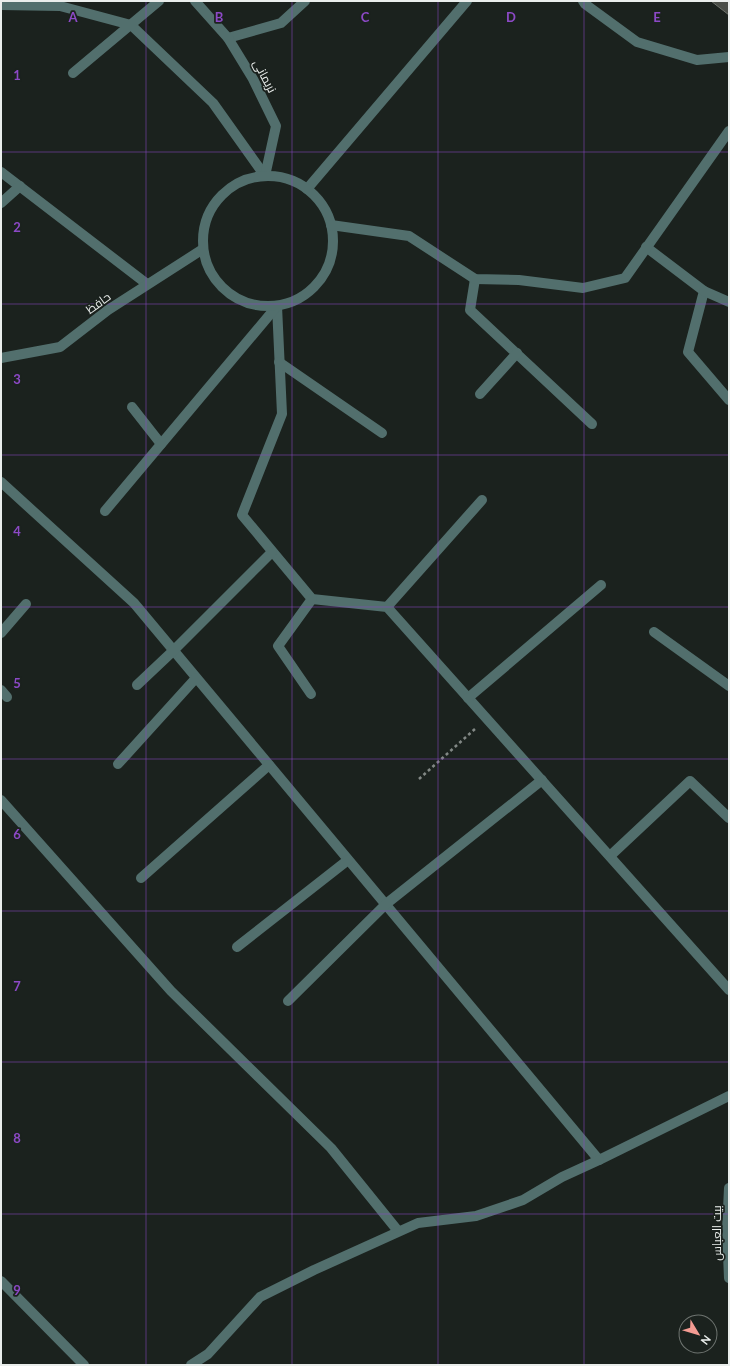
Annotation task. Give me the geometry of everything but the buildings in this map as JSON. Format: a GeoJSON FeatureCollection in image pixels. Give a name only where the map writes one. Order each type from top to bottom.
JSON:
{"type":"FeatureCollection","features":[{"type":"Feature","properties":{"kind":"street"},"geometry":{"type":"LineString","coordinates":[[73,73],[159,1]]}},
{"type":"Feature","properties":{"kind":"street","name":"نریمانی"},"geometry":{"type":"LineString","coordinates":[[195,1],[228,38],[253,79],[276,126],[265,176]]}},
{"type":"Feature","properties":{"kind":"street"},"geometry":{"type":"LineString","coordinates":[[228,38],[281,23],[305,1]]}},
{"type":"Feature","properties":{"kind":"street"},"geometry":{"type":"LineString","coordinates":[[307,189],[467,1]]}},
{"type":"Feature","properties":{"kind":"street"},"geometry":{"type":"LineString","coordinates":[[583,1],[637,42],[697,60],[729,57]]}},
{"type":"Feature","properties":{"kind":"street"},"geometry":{"type":"LineString","coordinates":[[1,5],[60,6],[131,24],[213,103],[265,176]]}},
{"type":"Feature","properties":{"kind":"street"},"geometry":{"type":"LineString","coordinates":[[331,226],[409,236],[474,279],[519,280],[583,288],[625,278],[729,131]]}},
{"type":"Feature","properties":{"kind":"street"},"geometry":{"type":"LineString","coordinates":[[1,172],[147,284]]}},
{"type":"Feature","properties":{"kind":"street"},"geometry":{"type":"LineString","coordinates":[[265,176],[287,179],[307,189],[322,205],[331,226],[332,248],[326,269],[313,287],[296,299],[277,306],[256,305],[237,298],[220,286],[209,269],[203,249],[204,228],[211,209],[224,193],[243,181],[265,176]]}},
{"type":"Feature","properties":{"kind":"street"},"geometry":{"type":"LineString","coordinates":[[1,203],[20,186]]}},
{"type":"Feature","properties":{"kind":"street"},"geometry":{"type":"LineString","coordinates":[[646,247],[704,291],[729,302]]}},
{"type":"Feature","properties":{"kind":"street","name":"حافظ"},"geometry":{"type":"LineString","coordinates":[[1,358],[60,347],[108,310],[203,249]]}},
{"type":"Feature","properties":{"kind":"street"},"geometry":{"type":"LineString","coordinates":[[474,279],[470,310],[592,424]]}},
{"type":"Feature","properties":{"kind":"street"},"geometry":{"type":"LineString","coordinates":[[704,291],[688,352],[729,400]]}},
{"type":"Feature","properties":{"kind":"street"},"geometry":{"type":"LineString","coordinates":[[277,306],[282,414],[242,515],[312,599],[387,607],[729,990]]}},
{"type":"Feature","properties":{"kind":"street"},"geometry":{"type":"LineString","coordinates":[[105,510],[277,306]]}},
{"type":"Feature","properties":{"kind":"street"},"geometry":{"type":"LineString","coordinates":[[480,394],[517,353]]}},
{"type":"Feature","properties":{"kind":"street"},"geometry":{"type":"LineString","coordinates":[[280,362],[382,433]]}},
{"type":"Feature","properties":{"kind":"street"},"geometry":{"type":"LineString","coordinates":[[132,408],[161,444]]}},
{"type":"Feature","properties":{"kind":"street"},"geometry":{"type":"LineString","coordinates":[[1,482],[134,604],[600,1160]]}},
{"type":"Feature","properties":{"kind":"street"},"geometry":{"type":"LineString","coordinates":[[387,607],[482,500]]}},
{"type":"Feature","properties":{"kind":"street"},"geometry":{"type":"LineString","coordinates":[[137,685],[272,552]]}},
{"type":"Feature","properties":{"kind":"street"},"geometry":{"type":"LineString","coordinates":[[468,698],[601,585]]}},
{"type":"Feature","properties":{"kind":"street"},"geometry":{"type":"LineString","coordinates":[[311,694],[278,646],[312,599]]}},
{"type":"Feature","properties":{"kind":"street"},"geometry":{"type":"LineString","coordinates":[[1,633],[26,604]]}},
{"type":"Feature","properties":{"kind":"street"},"geometry":{"type":"LineString","coordinates":[[654,632],[729,686]]}},
{"type":"Feature","properties":{"kind":"street"},"geometry":{"type":"LineString","coordinates":[[118,764],[196,678]]}},
{"type":"Feature","properties":{"kind":"street"},"geometry":{"type":"LineString","coordinates":[[141,878],[269,765]]}},
{"type":"Feature","properties":{"kind":"street"},"geometry":{"type":"LineString","coordinates":[[288,1001],[386,904],[542,780]]}},
{"type":"Feature","properties":{"kind":"street"},"geometry":{"type":"LineString","coordinates":[[610,856],[690,781],[729,818]]}},
{"type":"Feature","properties":{"kind":"street"},"geometry":{"type":"LineString","coordinates":[[1,800],[171,991],[331,1148],[398,1231]]}},
{"type":"Feature","properties":{"kind":"street"},"geometry":{"type":"LineString","coordinates":[[237,947],[348,860]]}},
{"type":"Feature","properties":{"kind":"street"},"geometry":{"type":"LineString","coordinates":[[191,1365],[208,1354],[260,1297],[314,1270],[418,1223],[476,1216],[522,1200],[562,1177],[600,1160],[729,1096]]}},
{"type":"Feature","properties":{"kind":"street","name":"بیت العباس"},"geometry":{"type":"LineString","coordinates":[[729,1188],[729,1278]]}},
{"type":"Feature","properties":{"kind":"street"},"geometry":{"type":"LineString","coordinates":[[1,1281],[84,1365]]}},
{"type":"Feature","properties":{"kind":"path"},"geometry":{"type":"LineString","coordinates":[[419,779],[487,718]]}}]}
